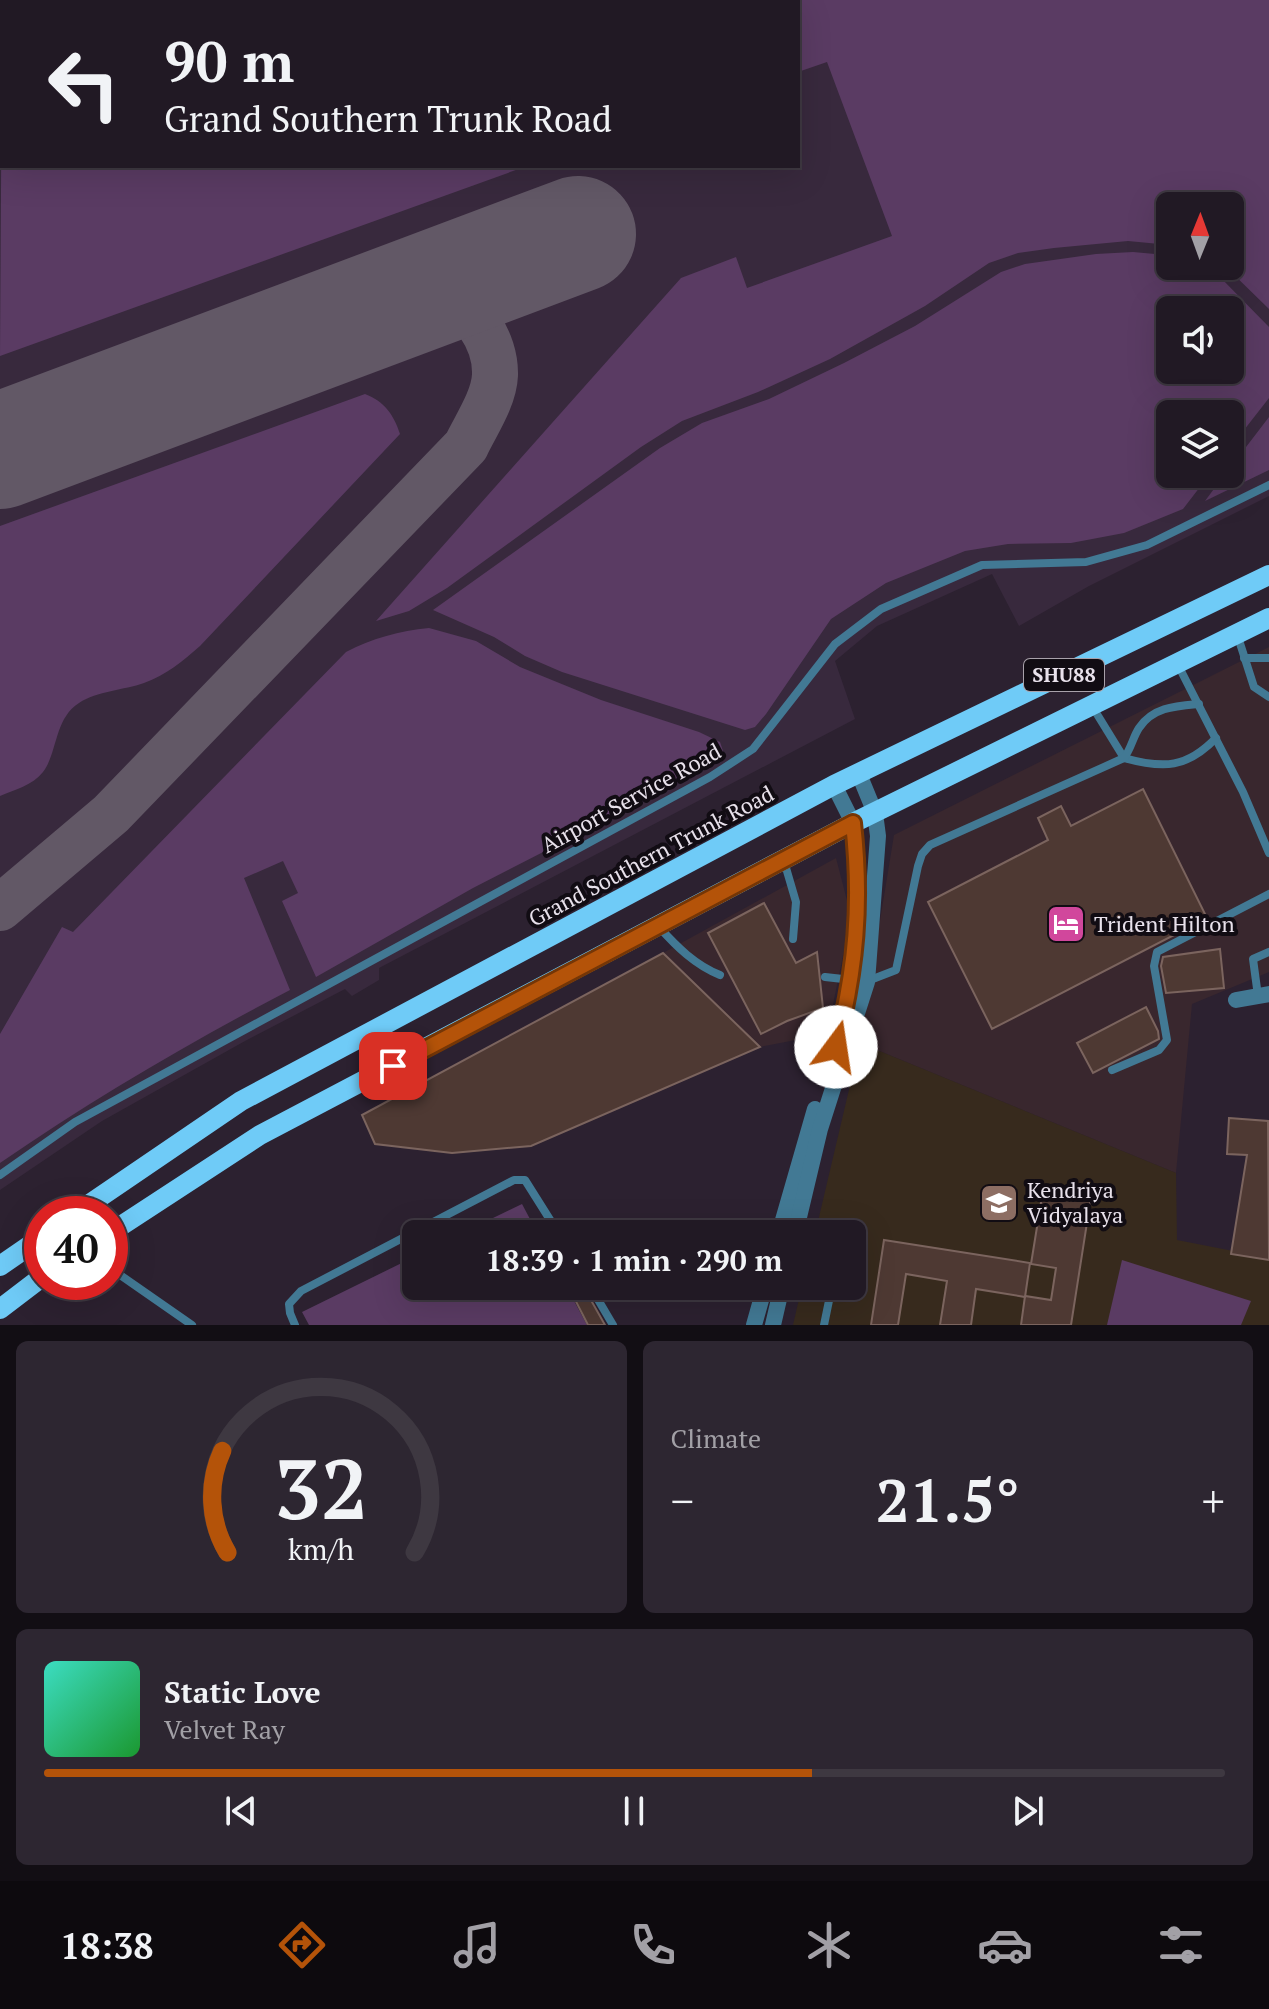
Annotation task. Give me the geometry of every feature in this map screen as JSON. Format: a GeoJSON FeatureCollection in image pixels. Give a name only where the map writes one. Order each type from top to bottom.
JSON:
{"type":"FeatureCollection","features":[{"type":"Feature","properties":{"kind":"main road","name":"Grand Southern Trunk Road"},"geometry":{"type":"LineString","coordinates":[[101,1196],[241,1101],[834,785],[1269,575]]}},
{"type":"Feature","properties":{"kind":"main road","name":"SHU88"},"geometry":{"type":"LineString","coordinates":[[128,1221],[260,1135],[853,823],[1269,618]]}},
{"type":"Feature","properties":{"kind":"main road"},"geometry":{"type":"LineString","coordinates":[[0,1266],[24,1249]]}},
{"type":"Feature","properties":{"kind":"main road"},"geometry":{"type":"LineString","coordinates":[[0,1309],[24,1291]]}},
{"type":"Feature","properties":{"kind":"street"},"geometry":{"type":"LineString","coordinates":[[784,1220],[806,1161],[836,1047],[859,981],[877,849],[875,813],[859,774]]}},
{"type":"Feature","properties":{"kind":"street"},"geometry":{"type":"LineString","coordinates":[[834,785],[853,823],[858,865],[855,960],[859,981]]}},
{"type":"Feature","properties":{"kind":"street"},"geometry":{"type":"LineString","coordinates":[[1236,1000],[1264,995]]}},
{"type":"Feature","properties":{"kind":"street"},"geometry":{"type":"LineString","coordinates":[[797,1220],[806,1161]]}},
{"type":"Feature","properties":{"kind":"street"},"geometry":{"type":"LineString","coordinates":[[754,1325],[761,1300]]}},
{"type":"Feature","properties":{"kind":"street"},"geometry":{"type":"LineString","coordinates":[[773,1325],[779,1300]]}},
{"type":"Feature","properties":{"kind":"lane","name":"Airport Service Road"},"geometry":{"type":"LineString","coordinates":[[0,1175],[75,1122],[710,777],[743,756],[753,749],[835,644],[881,609],[982,565],[1086,562],[1147,545],[1269,485]]}},
{"type":"Feature","properties":{"kind":"lane"},"geometry":{"type":"LineString","coordinates":[[1237,634],[1254,687],[1269,697]]}},
{"type":"Feature","properties":{"kind":"lane"},"geometry":{"type":"LineString","coordinates":[[1244,658],[1269,658]]}},
{"type":"Feature","properties":{"kind":"lane"},"geometry":{"type":"LineString","coordinates":[[1178,664],[1269,853]]}},
{"type":"Feature","properties":{"kind":"lane"},"geometry":{"type":"LineString","coordinates":[[1124,758],[1139,728],[1149,717],[1162,709],[1199,704]]}},
{"type":"Feature","properties":{"kind":"lane"},"geometry":{"type":"LineString","coordinates":[[1092,706],[1124,758]]}},
{"type":"Feature","properties":{"kind":"lane"},"geometry":{"type":"LineString","coordinates":[[825,977],[859,981],[896,970],[918,866],[922,854],[930,845],[1124,758],[1159,765],[1176,763],[1199,755],[1216,738]]}},
{"type":"Feature","properties":{"kind":"lane"},"geometry":{"type":"LineString","coordinates":[[783,860],[796,902],[797,925],[793,939]]}},
{"type":"Feature","properties":{"kind":"lane"},"geometry":{"type":"LineString","coordinates":[[1112,1070],[1159,1050],[1167,1040],[1154,966],[1157,952],[1269,894]]}},
{"type":"Feature","properties":{"kind":"lane"},"geometry":{"type":"LineString","coordinates":[[658,926],[691,959],[720,975]]}},
{"type":"Feature","properties":{"kind":"lane"},"geometry":{"type":"LineString","coordinates":[[1264,995],[1253,959],[1269,952]]}},
{"type":"Feature","properties":{"kind":"lane"},"geometry":{"type":"LineString","coordinates":[[437,1220],[514,1180],[525,1180],[550,1220]]}},
{"type":"Feature","properties":{"kind":"lane"},"geometry":{"type":"LineString","coordinates":[[295,1325],[289,1304],[301,1291],[402,1238]]}},
{"type":"Feature","properties":{"kind":"lane"},"geometry":{"type":"LineString","coordinates":[[128,1281],[192,1325]]}},
{"type":"Feature","properties":{"kind":"lane"},"geometry":{"type":"LineString","coordinates":[[598,1300],[613,1325]]}},
{"type":"Feature","properties":{"kind":"lane"},"geometry":{"type":"LineString","coordinates":[[824,1325],[829,1300]]}},
{"type":"Feature","properties":{"kind":"shaded area"},"geometry":{"type":"Polygon","coordinates":[[[800,0],[1269,0],[1269,496],[1089,586],[1019,626],[992,574],[877,626],[835,661],[855,719],[379,968],[379,980],[352,996],[345,989],[102,1121],[0,1190],[0,168],[800,168],[800,0]]]}},
{"type":"Feature","properties":{"kind":"shaded area"},"geometry":{"type":"Polygon","coordinates":[[[800,0],[1269,0],[1269,309],[1239,280],[1244,280],[1244,192],[1156,192],[1156,244],[1128,241],[1054,248],[1018,253],[989,263],[925,306],[830,359],[758,392],[682,421],[641,447],[447,588],[409,611],[376,621],[681,278],[736,257],[747,288],[892,236],[827,62],[800,71],[800,0]]]}},
{"type":"Feature","properties":{"kind":"shaded area"},"geometry":{"type":"Polygon","coordinates":[[[1,168],[521,168],[0,356],[1,168]]]}},
{"type":"Feature","properties":{"kind":"shaded area"},"geometry":{"type":"Polygon","coordinates":[[[1133,252],[1156,254],[1156,280],[1223,280],[1239,296],[1156,296],[1156,384],[1244,384],[1244,301],[1269,327],[1269,398],[1244,430],[1244,400],[1156,400],[1156,488],[1199,488],[1183,509],[1124,533],[1071,543],[1008,544],[965,551],[886,583],[831,619],[766,714],[755,727],[745,730],[562,672],[433,610],[660,448],[702,423],[769,399],[844,363],[915,326],[1001,272],[1025,264],[1133,252]]]}},
{"type":"Feature","properties":{"kind":"shaded area"},"geometry":{"type":"Polygon","coordinates":[[[365,394],[387,410],[400,434],[200,646],[152,680],[79,703],[65,718],[48,764],[39,777],[0,796],[0,526],[365,394]]]}},
{"type":"Feature","properties":{"kind":"shaded area"},"geometry":{"type":"Polygon","coordinates":[[[1269,417],[1269,470],[1244,482],[1244,450],[1269,417]]]}},
{"type":"Feature","properties":{"kind":"shaded area"},"geometry":{"type":"Polygon","coordinates":[[[1215,488],[1232,488],[1205,501],[1215,488]]]}},
{"type":"Feature","properties":{"kind":"shaded area"},"geometry":{"type":"Polygon","coordinates":[[[429,628],[476,641],[520,667],[601,700],[699,732],[720,742],[724,754],[717,763],[473,888],[316,977],[282,901],[298,893],[283,861],[244,878],[290,990],[142,1072],[0,1163],[0,1034],[62,927],[73,932],[346,652],[386,636],[429,628]]]}},
{"type":"Feature","properties":{"kind":"shaded area"},"geometry":{"type":"Polygon","coordinates":[[[1269,647],[1269,972],[1192,1004],[1176,1173],[860,1043],[894,835],[1269,647]]]}},
{"type":"Feature","properties":{"kind":"shaded area"},"geometry":{"type":"Polygon","coordinates":[[[836,858],[851,916],[827,1034],[760,1047],[663,953],[836,858]]]}},
{"type":"Feature","properties":{"kind":"shaded area","name":"Kendriya Vidyalaya"},"geometry":{"type":"Polygon","coordinates":[[[860,1043],[1176,1173],[1177,1240],[1269,1258],[1269,1325],[793,1325],[799,1300],[866,1300],[866,1220],[818,1220],[860,1043]]]}},
{"type":"Feature","properties":{"kind":"shaded area"},"geometry":{"type":"Polygon","coordinates":[[[522,1204],[531,1220],[489,1220],[522,1204]]]}},
{"type":"Feature","properties":{"kind":"shaded area"},"geometry":{"type":"Polygon","coordinates":[[[1122,1260],[1251,1301],[1241,1325],[1107,1325],[1122,1260]]]}},
{"type":"Feature","properties":{"kind":"shaded area"},"geometry":{"type":"Polygon","coordinates":[[[402,1263],[402,1300],[574,1300],[587,1325],[309,1325],[302,1312],[402,1263]]]}},
{"type":"Feature","properties":{"kind":"building"},"geometry":{"type":"Polygon","coordinates":[[[1143,789],[1207,918],[992,1029],[928,902],[1048,840],[1038,818],[1061,806],[1071,826],[1143,789]]]}},
{"type":"Feature","properties":{"kind":"building"},"geometry":{"type":"Polygon","coordinates":[[[764,903],[796,963],[817,952],[823,1008],[761,1034],[708,933],[764,903]]]}},
{"type":"Feature","properties":{"kind":"building"},"geometry":{"type":"Polygon","coordinates":[[[1220,949],[1224,988],[1166,993],[1161,966],[1163,957],[1220,949]]]}},
{"type":"Feature","properties":{"kind":"building"},"geometry":{"type":"Polygon","coordinates":[[[663,953],[760,1047],[531,1146],[452,1153],[375,1144],[362,1115],[663,953]]]}},
{"type":"Feature","properties":{"kind":"building"},"geometry":{"type":"Polygon","coordinates":[[[1146,1007],[1159,1039],[1093,1073],[1077,1043],[1146,1007]]]}},
{"type":"Feature","properties":{"kind":"building"},"geometry":{"type":"Polygon","coordinates":[[[1229,1118],[1268,1121],[1269,1260],[1231,1254],[1247,1155],[1227,1154],[1229,1118]]]}},
{"type":"Feature","properties":{"kind":"building"},"geometry":{"type":"Polygon","coordinates":[[[1043,1190],[1091,1197],[1071,1325],[1021,1325],[1025,1296],[1051,1300],[1056,1268],[1031,1264],[1043,1190]]]}},
{"type":"Feature","properties":{"kind":"building"},"geometry":{"type":"Polygon","coordinates":[[[884,1240],[1030,1263],[1025,1297],[976,1289],[971,1325],[940,1325],[947,1281],[906,1274],[898,1325],[871,1325],[884,1240]]]}},
{"type":"Feature","properties":{"kind":"building"},"geometry":{"type":"Polygon","coordinates":[[[575,1300],[591,1300],[605,1325],[588,1325],[575,1300]]]}},
{"type":"Feature","properties":{"kind":"taxiway"},"geometry":{"type":"LineString","coordinates":[[0,908],[111,814],[466,446],[494,384],[491,349],[479,324],[460,305],[436,294],[417,295]]}},
{"type":"Feature","properties":{"kind":"runway"},"geometry":{"type":"LineString","coordinates":[[0,451],[578,234]]}},
{"type":"Feature","properties":{"kind":"place","name":"Trident Hilton"},"geometry":{"type":"Point","coordinates":[1066,924]}},
{"type":"Feature","properties":{"kind":"place","name":"Kendriya Vidyalaya"},"geometry":{"type":"Point","coordinates":[999,1203]}},
{"type":"Feature","properties":{"kind":"route"},"geometry":{"type":"LineString","coordinates":[[393,1066],[853,823],[858,865],[855,960],[836,1047]]}}]}
